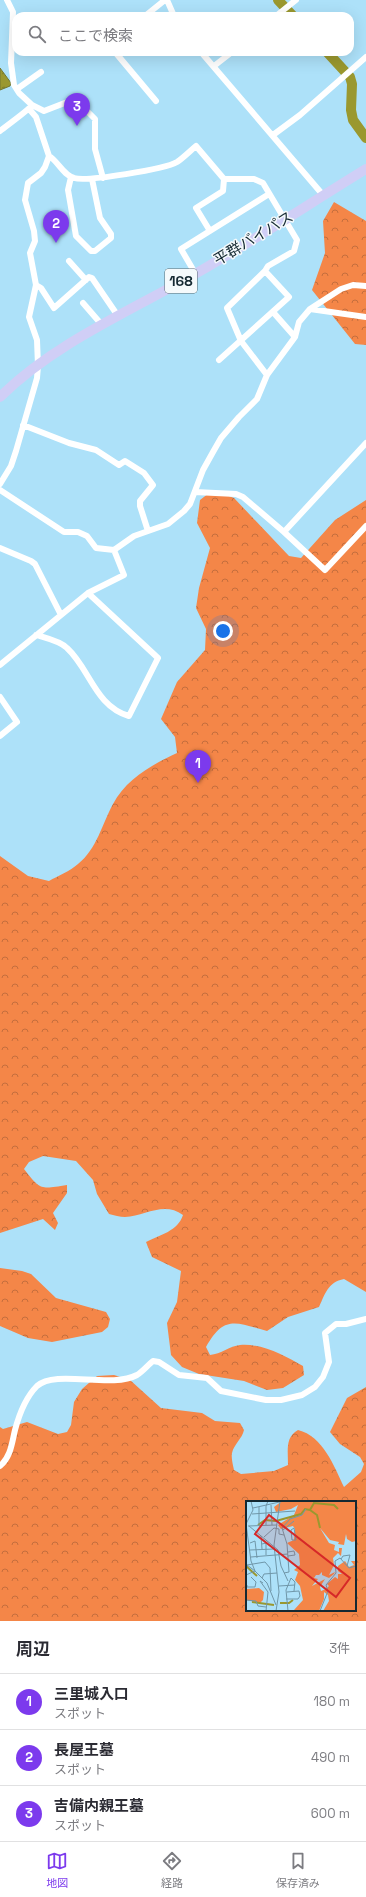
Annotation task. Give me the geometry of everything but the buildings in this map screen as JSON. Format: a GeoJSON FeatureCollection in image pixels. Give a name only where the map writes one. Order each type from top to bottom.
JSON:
{"type":"FeatureCollection","features":[{"type":"Feature","properties":{"kind":"highway","name":"平群バイパス"},"geometry":{"type":"LineString","coordinates":[[2,392],[38,366],[102,325],[195,273],[366,169]]}},
{"type":"Feature","properties":{"kind":"street"},"geometry":{"type":"LineString","coordinates":[[7,0],[13,12]]}},
{"type":"Feature","properties":{"kind":"street"},"geometry":{"type":"LineString","coordinates":[[150,12],[166,0],[172,12]]}},
{"type":"Feature","properties":{"kind":"street"},"geometry":{"type":"LineString","coordinates":[[281,12],[295,1]]}},
{"type":"Feature","properties":{"kind":"street"},"geometry":{"type":"LineString","coordinates":[[0,484],[11,466],[37,378],[37,340],[29,317],[36,285],[30,253],[35,241],[34,231],[25,200],[28,182],[41,173],[49,156],[36,117],[31,107],[14,84],[10,62],[12,29]]}},
{"type":"Feature","properties":{"kind":"street"},"geometry":{"type":"LineString","coordinates":[[118,56],[156,101]]}},
{"type":"Feature","properties":{"kind":"street"},"geometry":{"type":"LineString","coordinates":[[205,56],[323,195]]}},
{"type":"Feature","properties":{"kind":"street"},"geometry":{"type":"LineString","coordinates":[[214,66],[227,56]]}},
{"type":"Feature","properties":{"kind":"street"},"geometry":{"type":"LineString","coordinates":[[273,135],[300,115],[344,77],[350,69],[366,57]]}},
{"type":"Feature","properties":{"kind":"street"},"geometry":{"type":"LineString","coordinates":[[17,89],[41,72]]}},
{"type":"Feature","properties":{"kind":"street"},"geometry":{"type":"LineString","coordinates":[[31,107],[44,111],[75,99],[95,119],[95,148],[103,178]]}},
{"type":"Feature","properties":{"kind":"street"},"geometry":{"type":"LineString","coordinates":[[0,131],[31,107]]}},
{"type":"Feature","properties":{"kind":"street"},"geometry":{"type":"LineString","coordinates":[[49,156],[56,160],[71,177],[81,179],[103,178],[177,162],[196,146],[224,179],[224,191],[196,208],[210,231]]}},
{"type":"Feature","properties":{"kind":"street"},"geometry":{"type":"LineString","coordinates":[[71,177],[68,190],[76,236],[91,251],[95,251],[111,238],[111,234],[100,218],[92,178]]}},
{"type":"Feature","properties":{"kind":"street"},"geometry":{"type":"LineString","coordinates":[[224,179],[254,179],[263,183],[297,240],[294,251],[268,266],[265,272],[227,308],[241,341],[267,375]]}},
{"type":"Feature","properties":{"kind":"street"},"geometry":{"type":"LineString","coordinates":[[195,273],[181,249],[269,194]]}},
{"type":"Feature","properties":{"kind":"street"},"geometry":{"type":"LineString","coordinates":[[69,261],[86,280]]}},
{"type":"Feature","properties":{"kind":"street"},"geometry":{"type":"LineString","coordinates":[[219,360],[289,297],[265,272]]}},
{"type":"Feature","properties":{"kind":"street"},"geometry":{"type":"LineString","coordinates":[[36,285],[41,288],[54,308],[89,277],[92,278],[118,316]]}},
{"type":"Feature","properties":{"kind":"street"},"geometry":{"type":"LineString","coordinates":[[0,490],[64,532],[78,532],[87,536],[96,548],[114,550],[134,536],[168,524],[190,504],[203,470],[212,452],[235,422],[257,399],[267,375],[295,337],[299,322],[310,309],[341,289],[353,285],[366,286]]}},
{"type":"Feature","properties":{"kind":"street"},"geometry":{"type":"LineString","coordinates":[[83,303],[102,325]]}},
{"type":"Feature","properties":{"kind":"street"},"geometry":{"type":"LineString","coordinates":[[310,309],[366,317]]}},
{"type":"Feature","properties":{"kind":"street"},"geometry":{"type":"LineString","coordinates":[[273,312],[295,337]]}},
{"type":"Feature","properties":{"kind":"street"},"geometry":{"type":"LineString","coordinates":[[23,425],[96,450],[119,465],[125,462],[144,473],[153,485],[140,501],[148,531]]}},
{"type":"Feature","properties":{"kind":"street"},"geometry":{"type":"LineString","coordinates":[[284,532],[366,443]]}},
{"type":"Feature","properties":{"kind":"street"},"geometry":{"type":"LineString","coordinates":[[195,492],[236,494],[243,497],[325,570],[366,526]]}},
{"type":"Feature","properties":{"kind":"street"},"geometry":{"type":"LineString","coordinates":[[0,548],[35,564],[61,615]]}},
{"type":"Feature","properties":{"kind":"street"},"geometry":{"type":"LineString","coordinates":[[0,665],[88,593],[124,575],[114,550]]}},
{"type":"Feature","properties":{"kind":"street"},"geometry":{"type":"LineString","coordinates":[[36,635],[67,648],[81,665],[93,687],[108,704],[129,716],[158,658],[88,593]]}},
{"type":"Feature","properties":{"kind":"street"},"geometry":{"type":"LineString","coordinates":[[0,697],[17,722],[0,736]]}},
{"type":"Feature","properties":{"kind":"street"},"geometry":{"type":"LineString","coordinates":[[0,1466],[10,1452],[15,1428],[25,1402],[38,1386],[53,1379],[123,1379],[137,1375],[153,1361],[159,1362],[179,1375],[207,1378],[221,1391],[266,1400],[281,1400],[302,1395],[314,1387],[323,1377],[329,1362],[325,1333],[336,1324],[346,1324],[366,1319]]}},
{"type":"Feature","properties":{"kind":"green space"},"geometry":{"type":"Polygon","coordinates":[[[334,202],[366,221],[366,345],[355,344],[312,290],[325,253],[323,221],[334,202]]]}},
{"type":"Feature","properties":{"kind":"green space"},"geometry":{"type":"Polygon","coordinates":[[[213,490],[234,498],[289,556],[301,558],[335,520],[366,500],[366,1292],[344,1279],[334,1283],[328,1289],[319,1307],[288,1317],[267,1331],[238,1324],[231,1324],[219,1330],[212,1337],[206,1347],[210,1355],[240,1345],[257,1346],[273,1351],[303,1366],[304,1375],[283,1388],[267,1390],[244,1381],[199,1374],[182,1367],[171,1355],[167,1323],[177,1302],[181,1271],[152,1257],[146,1242],[173,1229],[181,1220],[183,1215],[169,1209],[154,1210],[125,1217],[109,1214],[97,1194],[93,1180],[76,1161],[43,1156],[29,1162],[24,1169],[38,1185],[42,1187],[67,1185],[67,1193],[53,1213],[58,1223],[55,1230],[43,1219],[0,1233],[0,856],[28,876],[49,881],[68,871],[85,858],[95,844],[113,804],[125,787],[150,767],[177,753],[175,737],[161,719],[177,682],[205,650],[206,629],[196,608],[199,588],[210,548],[197,523],[200,500],[213,490]]]}},
{"type":"Feature","properties":{"kind":"green space"},"geometry":{"type":"Polygon","coordinates":[[[0,1268],[22,1271],[31,1274],[56,1298],[106,1312],[110,1319],[108,1327],[102,1332],[52,1342],[28,1338],[0,1326],[0,1268]]]}},
{"type":"Feature","properties":{"kind":"green space"},"geometry":{"type":"Polygon","coordinates":[[[114,1375],[130,1380],[161,1408],[202,1413],[215,1421],[240,1423],[244,1430],[242,1436],[234,1447],[232,1457],[234,1470],[241,1474],[274,1471],[288,1465],[288,1445],[291,1436],[298,1430],[307,1433],[321,1445],[327,1453],[344,1487],[361,1472],[364,1464],[360,1457],[340,1444],[330,1432],[347,1398],[366,1387],[366,1621],[0,1621],[0,1427],[3,1429],[27,1422],[58,1434],[67,1432],[71,1425],[74,1402],[82,1389],[97,1376],[114,1375]]]}},
{"type":"Feature","properties":{"kind":"water"},"geometry":{"type":"Polygon","coordinates":[[[0,68],[11,83],[10,86],[0,90],[0,68]]]}},
{"type":"Feature","properties":{"kind":"waterway"},"geometry":{"type":"LineString","coordinates":[[278,0],[289,12]]}},
{"type":"Feature","properties":{"kind":"waterway"},"geometry":{"type":"LineString","coordinates":[[331,56],[350,77],[352,84],[351,110],[353,120],[366,138]]}},
{"type":"Feature","properties":{"kind":"place","name":"吉備内親王墓"},"geometry":{"type":"Point","coordinates":[77,126]}},
{"type":"Feature","properties":{"kind":"place","name":"長屋王墓"},"geometry":{"type":"Point","coordinates":[56,243]}},
{"type":"Feature","properties":{"kind":"place","name":"三里城入口"},"geometry":{"type":"Point","coordinates":[198,783]}}]}
